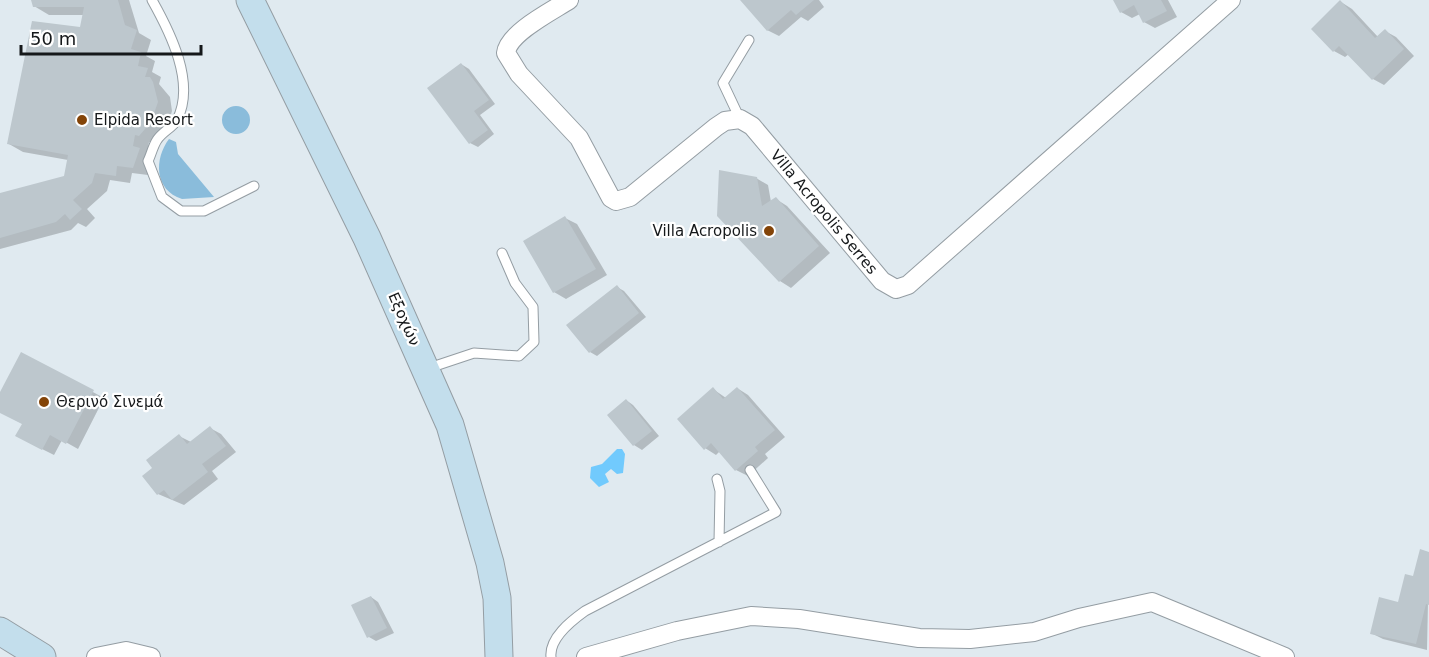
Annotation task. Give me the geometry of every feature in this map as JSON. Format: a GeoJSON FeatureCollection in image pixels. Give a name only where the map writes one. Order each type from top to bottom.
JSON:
{"type":"FeatureCollection","features":[{"type":"Feature","properties":{"kind":"main road","name":"Εξοχών"},"geometry":{"type":"LineString","coordinates":[[250,0],[367,237],[427,369],[460,454],[490,563],[497,598],[499,657]]}},
{"type":"Feature","properties":{"kind":"main road"},"geometry":{"type":"LineString","coordinates":[[0,631],[42,657]]}},
{"type":"Feature","properties":{"kind":"street"},"geometry":{"type":"LineString","coordinates":[[569,0],[520,32],[508,45],[506,53],[510,64],[579,138],[611,198],[616,201],[630,197],[716,127],[725,121],[740,119]]}},
{"type":"Feature","properties":{"kind":"street","name":"Villa Acropolis Serres"},"geometry":{"type":"LineString","coordinates":[[740,119],[752,126],[882,281],[891,287],[904,288],[1231,0]]}},
{"type":"Feature","properties":{"kind":"street"},"geometry":{"type":"LineString","coordinates":[[586,657],[677,631],[751,616],[790,617],[919,638],[970,639],[1034,632],[1079,618],[1152,602],[1285,657]]}},
{"type":"Feature","properties":{"kind":"street"},"geometry":{"type":"LineString","coordinates":[[96,657],[126,651],[151,657]]}},
{"type":"Feature","properties":{"kind":"lane"},"geometry":{"type":"LineString","coordinates":[[152,0],[172,37],[182,81],[182,107],[176,122],[157,139],[148,161],[162,197],[181,211],[204,211],[254,186]]}},
{"type":"Feature","properties":{"kind":"lane"},"geometry":{"type":"LineString","coordinates":[[740,119],[723,83],[749,40]]}},
{"type":"Feature","properties":{"kind":"lane"},"geometry":{"type":"LineString","coordinates":[[427,369],[474,353],[519,356],[534,342],[533,307],[515,283],[502,253]]}},
{"type":"Feature","properties":{"kind":"lane"},"geometry":{"type":"LineString","coordinates":[[551,657],[550,651],[566,625],[585,611],[776,512],[750,471]]}},
{"type":"Feature","properties":{"kind":"lane"},"geometry":{"type":"LineString","coordinates":[[717,479],[720,491],[719,542]]}},
{"type":"Feature","properties":{"kind":"shaded area"},"geometry":{"type":"Polygon","coordinates":[[[236,106],[246,110],[250,120],[246,130],[236,134],[226,130],[222,120],[226,110],[236,106]]]}},
{"type":"Feature","properties":{"kind":"shaded area"},"geometry":{"type":"Polygon","coordinates":[[[169,139],[176,142],[178,154],[214,197],[182,199],[166,189],[159,173],[159,164],[169,139]]]}},
{"type":"Feature","properties":{"kind":"shaded area"},"geometry":{"type":"Polygon","coordinates":[[[617,449],[622,449],[625,454],[623,473],[617,474],[611,469],[605,474],[609,482],[599,487],[590,478],[591,467],[602,464],[617,449]]]}},
{"type":"Feature","properties":{"kind":"building","name":"Elpida Resort"},"geometry":{"type":"Polygon","coordinates":[[[31,0],[118,0],[125,25],[137,30],[131,49],[141,52],[138,66],[148,68],[145,77],[150,77],[153,82],[158,102],[151,122],[139,136],[135,135],[133,146],[140,148],[133,168],[117,166],[116,176],[95,173],[92,183],[73,200],[82,209],[70,220],[65,214],[56,222],[0,238],[0,193],[64,176],[68,155],[7,144],[32,21],[80,27],[84,7],[33,7],[31,0]]]}},
{"type":"Feature","properties":{"kind":"building"},"geometry":{"type":"Polygon","coordinates":[[[740,0],[814,0],[796,15],[791,10],[767,31],[740,0]]]}},
{"type":"Feature","properties":{"kind":"building"},"geometry":{"type":"Polygon","coordinates":[[[1113,0],[1161,0],[1167,11],[1143,23],[1134,5],[1120,13],[1113,0]]]}},
{"type":"Feature","properties":{"kind":"building"},"geometry":{"type":"Polygon","coordinates":[[[1340,0],[1375,38],[1385,29],[1404,49],[1372,80],[1339,46],[1333,52],[1311,29],[1340,0]]]}},
{"type":"Feature","properties":{"kind":"building"},"geometry":{"type":"Polygon","coordinates":[[[461,63],[489,100],[474,111],[488,130],[469,144],[427,88],[461,63]]]}},
{"type":"Feature","properties":{"kind":"building","name":"Villa Acropolis"},"geometry":{"type":"Polygon","coordinates":[[[719,170],[757,177],[762,206],[776,197],[819,246],[779,282],[717,216],[719,170]]]}},
{"type":"Feature","properties":{"kind":"building"},"geometry":{"type":"Polygon","coordinates":[[[565,216],[596,269],[553,293],[523,241],[565,216]]]}},
{"type":"Feature","properties":{"kind":"building"},"geometry":{"type":"Polygon","coordinates":[[[617,285],[639,313],[589,353],[566,325],[617,285]]]}},
{"type":"Feature","properties":{"kind":"building","name":"Θερινό Σινεμά"},"geometry":{"type":"Polygon","coordinates":[[[21,352],[94,390],[66,444],[50,435],[42,450],[15,436],[22,424],[0,413],[0,392],[21,352]]]}},
{"type":"Feature","properties":{"kind":"building"},"geometry":{"type":"Polygon","coordinates":[[[713,387],[723,399],[737,387],[775,430],[755,447],[758,451],[735,471],[711,443],[704,450],[677,419],[713,387]]]}},
{"type":"Feature","properties":{"kind":"building"},"geometry":{"type":"Polygon","coordinates":[[[626,399],[652,431],[633,446],[607,415],[626,399]]]}},
{"type":"Feature","properties":{"kind":"building"},"geometry":{"type":"Polygon","coordinates":[[[210,426],[226,446],[202,464],[208,472],[172,500],[164,490],[157,495],[142,476],[152,468],[146,460],[179,434],[187,444],[210,426]]]}},
{"type":"Feature","properties":{"kind":"building"},"geometry":{"type":"Polygon","coordinates":[[[1420,549],[1429,552],[1429,605],[1426,604],[1416,644],[1370,634],[1379,597],[1398,602],[1405,574],[1413,576],[1420,549]]]}},
{"type":"Feature","properties":{"kind":"building"},"geometry":{"type":"Polygon","coordinates":[[[371,596],[387,628],[367,638],[351,605],[371,596]]]}},
{"type":"Feature","properties":{"kind":"place","name":"Elpida Resort"},"geometry":{"type":"Point","coordinates":[82,120]}},
{"type":"Feature","properties":{"kind":"place","name":"Villa Acropolis"},"geometry":{"type":"Point","coordinates":[769,231]}},
{"type":"Feature","properties":{"kind":"place","name":"Θερινό Σινεμά"},"geometry":{"type":"Point","coordinates":[44,402]}}]}
